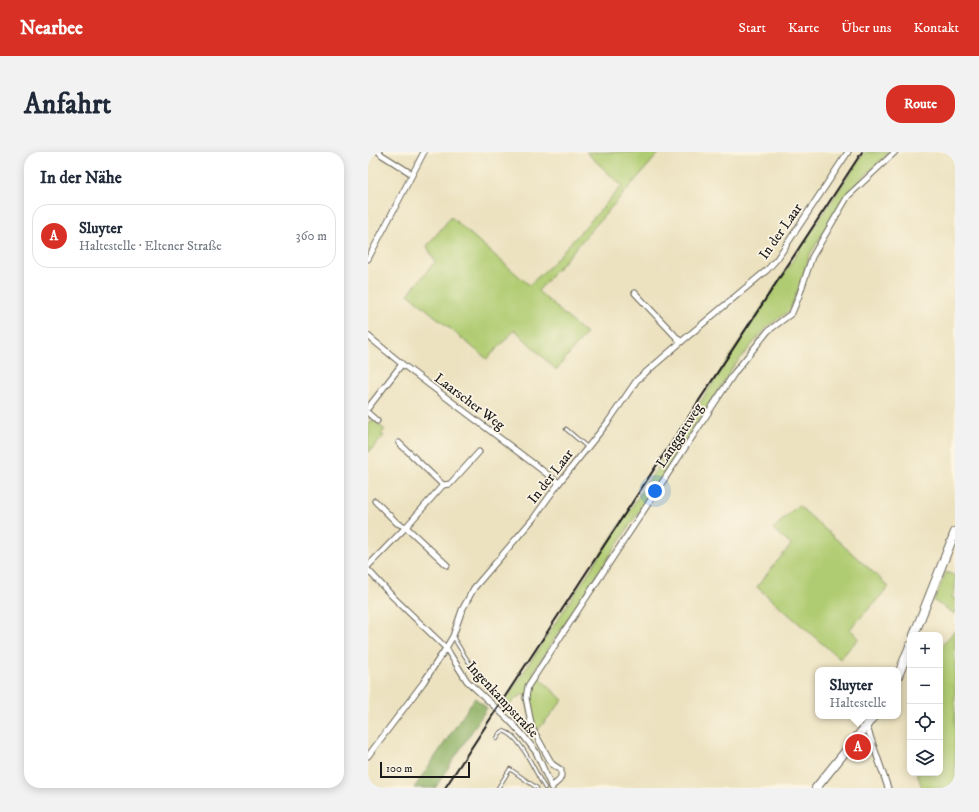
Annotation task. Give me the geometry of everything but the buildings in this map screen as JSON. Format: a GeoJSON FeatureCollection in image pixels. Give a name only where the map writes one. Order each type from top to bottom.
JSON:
{"type":"FeatureCollection","features":[{"type":"Feature","properties":{"kind":"main road"},"geometry":{"type":"LineString","coordinates":[[915,632],[955,532]]}},
{"type":"Feature","properties":{"kind":"main road"},"geometry":{"type":"LineString","coordinates":[[901,668],[907,654]]}},
{"type":"Feature","properties":{"kind":"main road"},"geometry":{"type":"LineString","coordinates":[[816,788],[872,719]]}},
{"type":"Feature","properties":{"kind":"street"},"geometry":{"type":"LineString","coordinates":[[379,152],[412,174]]}},
{"type":"Feature","properties":{"kind":"street","name":"In der Laar"},"geometry":{"type":"LineString","coordinates":[[446,648],[453,636],[462,610],[474,588],[533,519],[559,483],[608,422],[637,380],[767,270],[777,259],[848,152]]}},
{"type":"Feature","properties":{"kind":"street","name":"Langgattweg"},"geometry":{"type":"LineString","coordinates":[[549,788],[558,782],[561,777],[561,770],[552,764],[532,728],[526,698],[528,686],[735,372],[768,331],[792,313],[812,257],[848,196],[894,152]]}},
{"type":"Feature","properties":{"kind":"street"},"geometry":{"type":"LineString","coordinates":[[368,259],[422,153]]}},
{"type":"Feature","properties":{"kind":"street"},"geometry":{"type":"LineString","coordinates":[[636,293],[681,342]]}},
{"type":"Feature","properties":{"kind":"street","name":"Laarscher Weg"},"geometry":{"type":"LineString","coordinates":[[368,336],[402,364],[559,483]]}},
{"type":"Feature","properties":{"kind":"street"},"geometry":{"type":"LineString","coordinates":[[368,408],[402,364]]}},
{"type":"Feature","properties":{"kind":"street"},"geometry":{"type":"LineString","coordinates":[[368,413],[377,421]]}},
{"type":"Feature","properties":{"kind":"street"},"geometry":{"type":"LineString","coordinates":[[399,443],[443,485]]}},
{"type":"Feature","properties":{"kind":"street"},"geometry":{"type":"LineString","coordinates":[[368,566],[406,527],[443,485],[450,484],[479,452]]}},
{"type":"Feature","properties":{"kind":"street"},"geometry":{"type":"LineString","coordinates":[[375,501],[397,524],[406,527],[447,565]]}},
{"type":"Feature","properties":{"kind":"street","name":"Ingenkampstraße"},"geometry":{"type":"LineString","coordinates":[[368,570],[393,597],[446,648],[467,681],[523,735],[536,752],[549,788]]}},
{"type":"Feature","properties":{"kind":"street"},"geometry":{"type":"LineString","coordinates":[[368,756],[423,684],[446,648]]}},
{"type":"Feature","properties":{"kind":"street"},"geometry":{"type":"LineString","coordinates":[[867,727],[888,788]]}},
{"type":"Feature","properties":{"kind":"lane"},"geometry":{"type":"LineString","coordinates":[[566,429],[588,447]]}},
{"type":"Feature","properties":{"kind":"lane"},"geometry":{"type":"LineString","coordinates":[[453,636],[468,661],[483,679]]}},
{"type":"Feature","properties":{"kind":"lane"},"geometry":{"type":"LineString","coordinates":[[497,739],[499,734],[503,731],[508,732],[526,753],[549,788]]}},
{"type":"Feature","properties":{"kind":"lane"},"geometry":{"type":"LineString","coordinates":[[498,788],[510,769],[537,788]]}},
{"type":"Feature","properties":{"kind":"green space"},"geometry":{"type":"Polygon","coordinates":[[[586,152],[660,152],[538,291],[586,334],[556,370],[515,330],[487,359],[408,294],[435,262],[427,246],[451,217],[529,285],[548,268],[622,186],[586,152]]]}},
{"type":"Feature","properties":{"kind":"green space"},"geometry":{"type":"Polygon","coordinates":[[[865,152],[890,152],[852,188],[810,254],[800,285],[789,311],[768,326],[733,367],[533,672],[563,700],[537,731],[534,728],[524,694],[516,698],[507,708],[503,705],[832,200],[865,152]]]}},
{"type":"Feature","properties":{"kind":"green space"},"geometry":{"type":"Polygon","coordinates":[[[374,420],[385,430],[381,434],[384,436],[368,453],[368,423],[374,420]]]}},
{"type":"Feature","properties":{"kind":"green space"},"geometry":{"type":"Polygon","coordinates":[[[798,505],[889,587],[850,629],[859,638],[840,659],[757,587],[791,545],[773,529],[798,505]]]}},
{"type":"Feature","properties":{"kind":"green space"},"geometry":{"type":"Polygon","coordinates":[[[946,572],[955,576],[955,590],[952,597],[955,599],[955,614],[934,601],[946,572]]]}},
{"type":"Feature","properties":{"kind":"green space"},"geometry":{"type":"Polygon","coordinates":[[[955,630],[955,788],[922,788],[918,776],[943,776],[943,644],[955,630]]]}},
{"type":"Feature","properties":{"kind":"green space"},"geometry":{"type":"Polygon","coordinates":[[[475,698],[487,708],[435,788],[414,788],[475,698]]]}},
{"type":"Feature","properties":{"kind":"railway"},"geometry":{"type":"LineString","coordinates":[[445,788],[862,152]]}},
{"type":"Feature","properties":{"kind":"place","name":"Sluyter"},"geometry":{"type":"Point","coordinates":[858,747]}}]}
